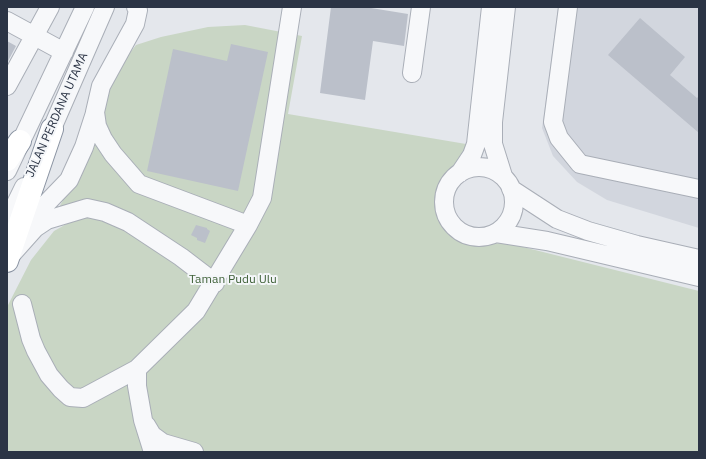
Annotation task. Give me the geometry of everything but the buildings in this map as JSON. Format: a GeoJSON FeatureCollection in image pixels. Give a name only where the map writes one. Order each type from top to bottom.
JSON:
{"type":"FeatureCollection","features":[{"type":"Feature","properties":{"kind":"highway"},"geometry":{"type":"LineString","coordinates":[[12,255],[52,129]]}},
{"type":"Feature","properties":{"kind":"highway"},"geometry":{"type":"LineString","coordinates":[[7,160],[20,140]]}},
{"type":"Feature","properties":{"kind":"street"},"geometry":{"type":"LineString","coordinates":[[7,86],[50,7]]}},
{"type":"Feature","properties":{"kind":"street","name":"JALAN PERDANA UTAMA"},"geometry":{"type":"LineString","coordinates":[[7,171],[20,140],[85,7]]}},
{"type":"Feature","properties":{"kind":"street","name":"JALAN PERDANA UTAMA"},"geometry":{"type":"LineString","coordinates":[[7,222],[52,129],[104,7]]}},
{"type":"Feature","properties":{"kind":"street"},"geometry":{"type":"LineString","coordinates":[[12,255],[31,223],[69,180],[84,147],[95,112],[101,86],[135,24],[138,10],[136,7]]}},
{"type":"Feature","properties":{"kind":"street"},"geometry":{"type":"LineString","coordinates":[[22,304],[31,339],[49,375],[70,397],[83,398],[137,369],[196,311],[215,283],[262,198],[292,7]]}},
{"type":"Feature","properties":{"kind":"street"},"geometry":{"type":"LineString","coordinates":[[412,73],[421,7]]}},
{"type":"Feature","properties":{"kind":"street"},"geometry":{"type":"LineString","coordinates":[[491,7],[476,144],[472,155],[460,173],[452,181],[445,197],[447,215],[453,225],[462,233],[474,237],[485,237],[496,233],[505,226],[511,217],[514,206],[514,196],[507,183],[493,144],[493,122],[506,7]]}},
{"type":"Feature","properties":{"kind":"street"},"geometry":{"type":"LineString","coordinates":[[568,7],[553,122],[559,138],[580,164],[699,189]]}},
{"type":"Feature","properties":{"kind":"street"},"geometry":{"type":"LineString","coordinates":[[7,21],[64,52]]}},
{"type":"Feature","properties":{"kind":"street"},"geometry":{"type":"LineString","coordinates":[[95,112],[97,126],[103,139],[113,154],[139,184],[248,225]]}},
{"type":"Feature","properties":{"kind":"street"},"geometry":{"type":"LineString","coordinates":[[460,173],[471,168],[482,167],[493,170],[507,183],[557,219],[588,231],[637,246],[699,259]]}},
{"type":"Feature","properties":{"kind":"street"},"geometry":{"type":"LineString","coordinates":[[12,255],[35,228],[47,220],[87,208],[105,212],[128,222],[182,256],[215,283]]}},
{"type":"Feature","properties":{"kind":"street"},"geometry":{"type":"LineString","coordinates":[[496,233],[547,241],[699,277]]}},
{"type":"Feature","properties":{"kind":"street"},"geometry":{"type":"LineString","coordinates":[[137,369],[137,386],[143,420],[152,452]]}},
{"type":"Feature","properties":{"kind":"street"},"geometry":{"type":"LineString","coordinates":[[143,420],[152,435],[163,442],[194,452]]}},
{"type":"Feature","properties":{"kind":"shaded area"},"geometry":{"type":"Polygon","coordinates":[[[558,7],[699,7],[699,228],[607,200],[577,182],[553,156],[542,128],[558,7]]]}},
{"type":"Feature","properties":{"kind":"green space","name":"Taman Pudu Ulu"},"geometry":{"type":"Polygon","coordinates":[[[245,25],[302,36],[288,114],[466,144],[469,148],[457,170],[445,184],[441,193],[440,202],[444,221],[454,236],[468,244],[507,243],[699,291],[699,452],[7,452],[7,307],[31,260],[54,231],[70,222],[58,209],[77,176],[101,108],[120,66],[136,45],[161,37],[208,27],[245,25]]]}}]}
